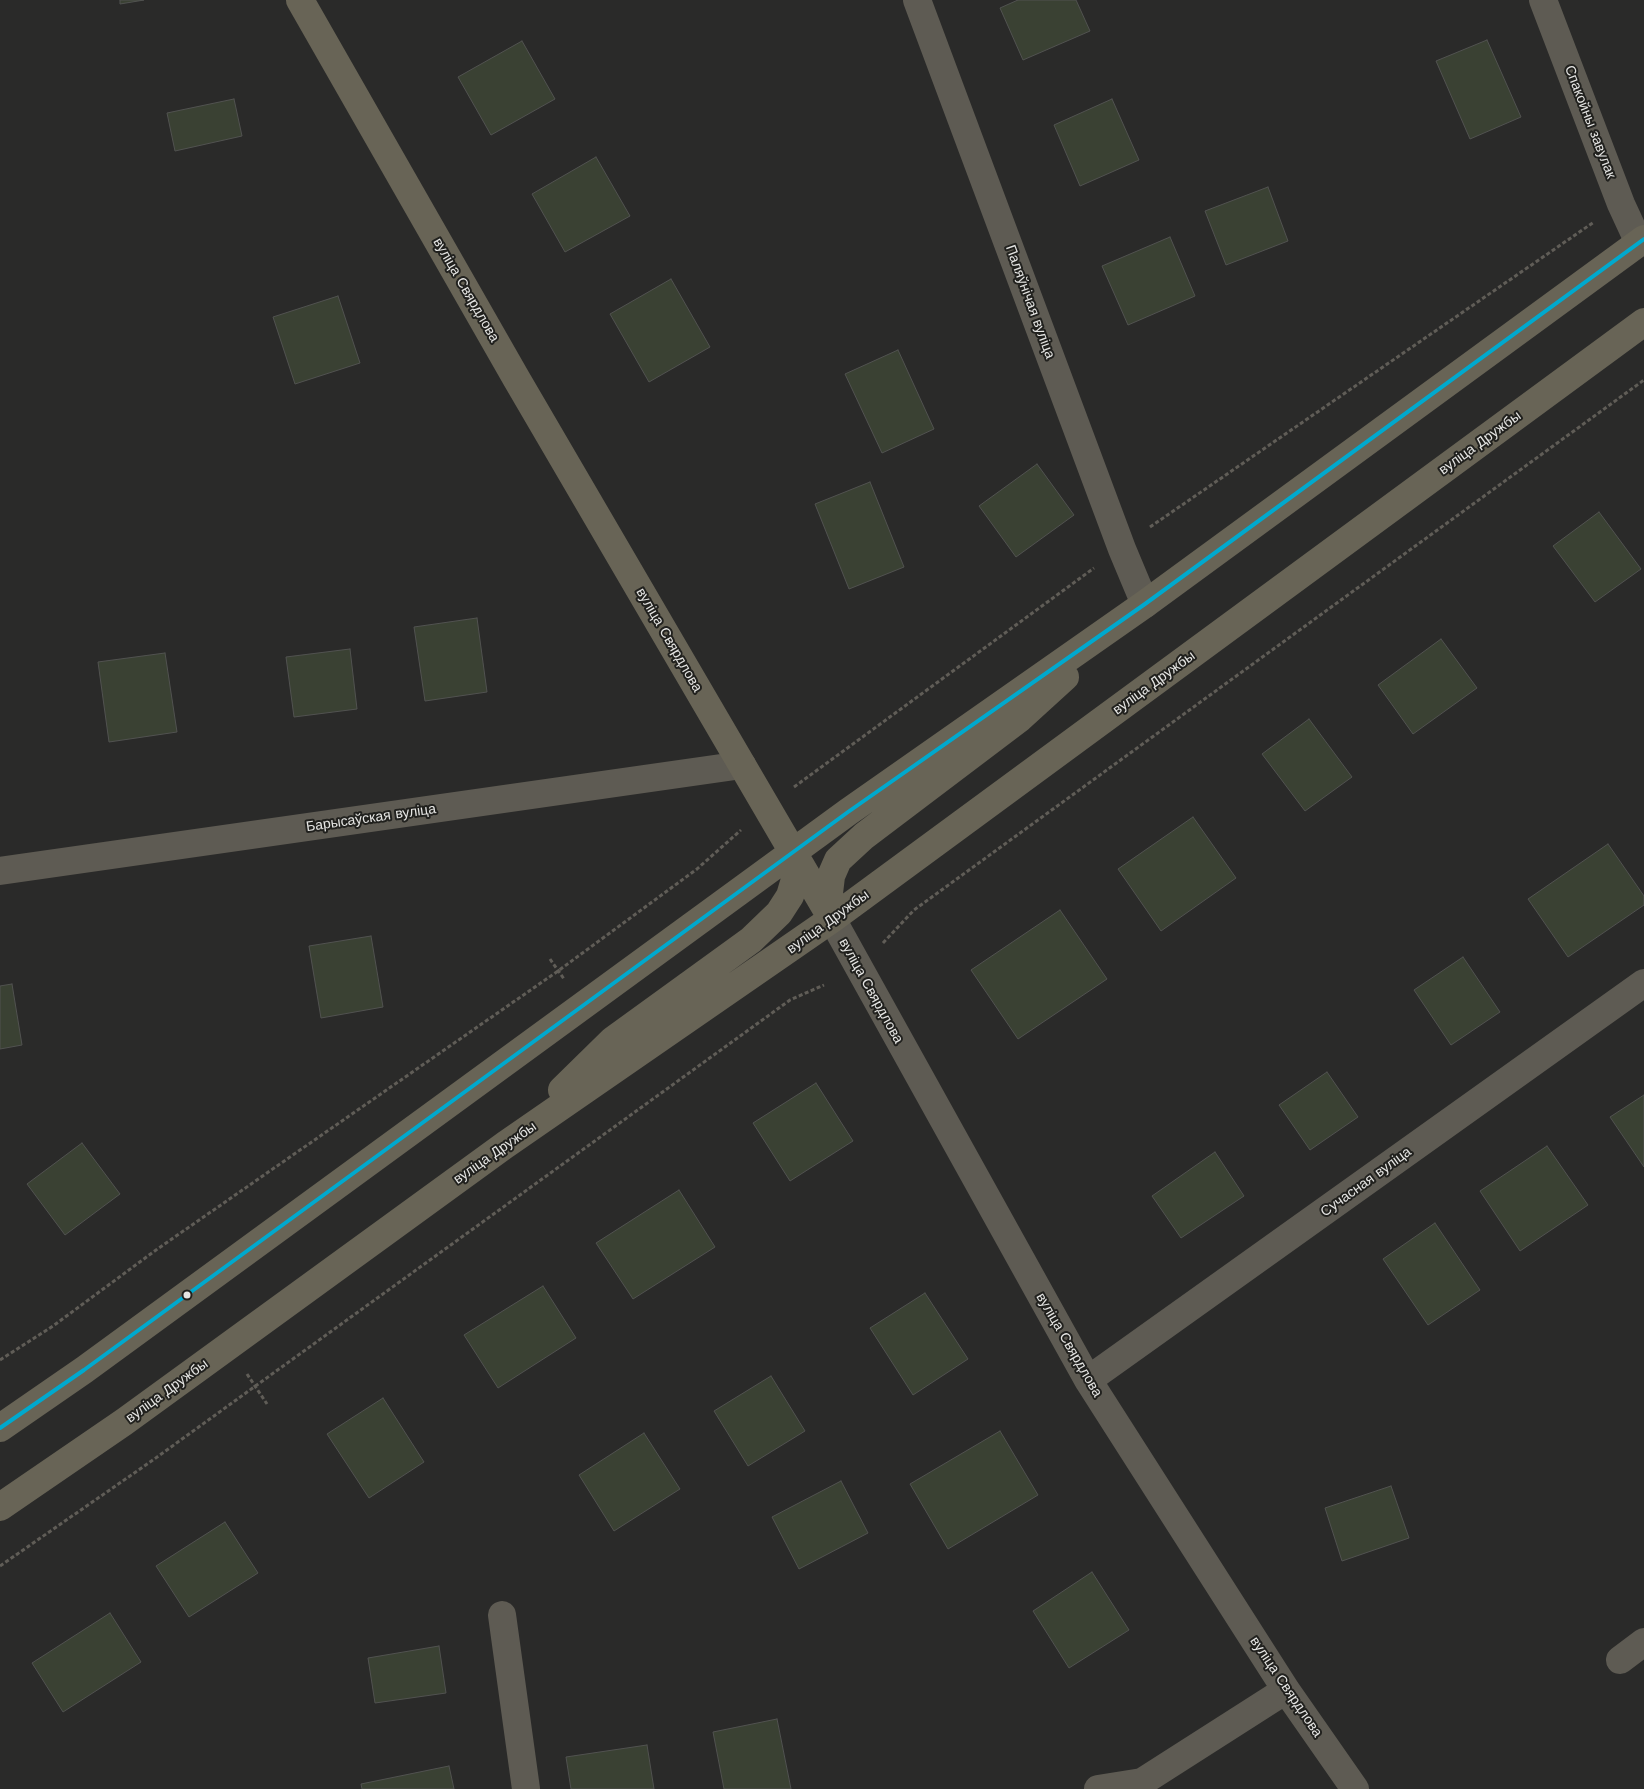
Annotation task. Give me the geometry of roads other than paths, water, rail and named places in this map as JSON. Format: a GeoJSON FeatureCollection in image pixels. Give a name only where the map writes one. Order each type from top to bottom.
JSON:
{"type":"FeatureCollection","features":[{"type":"Feature","properties":{"kind":"main road","name":"вуліца Свярдлова"},"geometry":{"type":"LineString","coordinates":[[300,0],[516,378],[832,919]]}},
{"type":"Feature","properties":{"kind":"main road"},"geometry":{"type":"LineString","coordinates":[[0,1428],[84,1370],[848,812],[1145,604],[1642,241]]}},
{"type":"Feature","properties":{"kind":"main road","name":"вуліца Дружбы"},"geometry":{"type":"LineString","coordinates":[[0,1507],[139,1411],[506,1145],[832,919],[1644,322]]}},
{"type":"Feature","properties":{"kind":"main road"},"geometry":{"type":"LineString","coordinates":[[832,919],[829,893],[831,876],[838,860],[864,836],[1020,718],[1145,604]]}},
{"type":"Feature","properties":{"kind":"main road"},"geometry":{"type":"LineString","coordinates":[[506,1145],[613,1040],[751,940],[779,913],[790,896],[796,876],[794,853]]}},
{"type":"Feature","properties":{"kind":"street","name":"Паляўнічая вуліца"},"geometry":{"type":"LineString","coordinates":[[917,0],[1122,549],[1145,604]]}},
{"type":"Feature","properties":{"kind":"street","name":"Спакойны завулак"},"geometry":{"type":"LineString","coordinates":[[1543,0],[1621,204],[1642,241]]}},
{"type":"Feature","properties":{"kind":"street","name":"Барысаўская вуліца"},"geometry":{"type":"LineString","coordinates":[[0,871],[742,765]]}},
{"type":"Feature","properties":{"kind":"street","name":"вуліца Свярдлова"},"geometry":{"type":"LineString","coordinates":[[832,919],[1088,1380],[1286,1690],[1356,1789]]}},
{"type":"Feature","properties":{"kind":"street","name":"Сучасная вуліца"},"geometry":{"type":"LineString","coordinates":[[1088,1380],[1644,983]]}},
{"type":"Feature","properties":{"kind":"street"},"geometry":{"type":"LineString","coordinates":[[502,1615],[526,1789]]}},
{"type":"Feature","properties":{"kind":"street"},"geometry":{"type":"LineString","coordinates":[[1620,1660],[1644,1642]]}},
{"type":"Feature","properties":{"kind":"street"},"geometry":{"type":"LineString","coordinates":[[1098,1789],[1142,1782],[1286,1690]]}}]}
